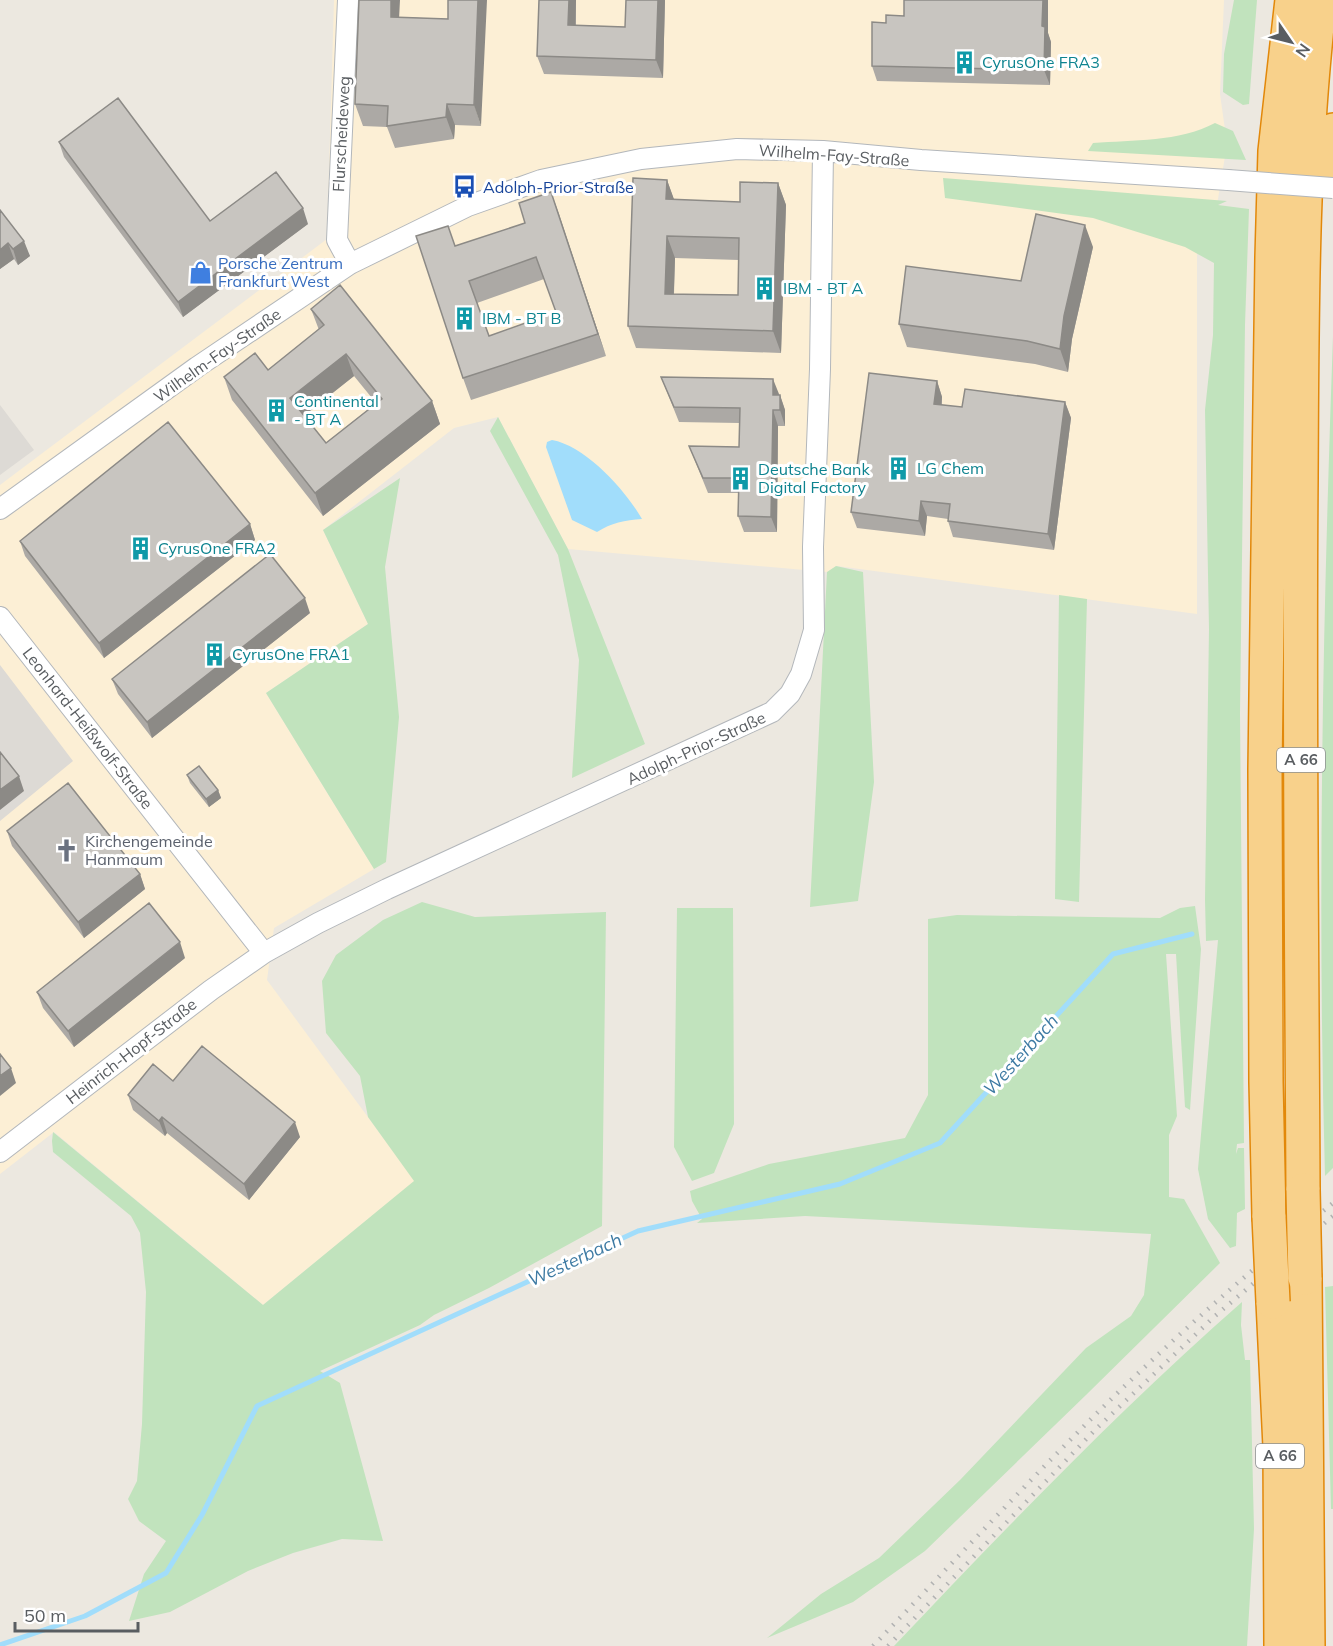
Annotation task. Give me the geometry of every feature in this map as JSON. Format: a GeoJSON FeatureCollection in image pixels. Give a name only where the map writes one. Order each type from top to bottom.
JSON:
{"type":"FeatureCollection","features":[{"type":"Feature","properties":{"kind":"highway","name":"A 66"},"geometry":{"type":"LineString","coordinates":[[1277,0],[1272,98],[1275,151],[1266,576],[1265,769],[1266,1071],[1269,1217],[1280,1447],[1281,1646]]}},
{"type":"Feature","properties":{"kind":"highway","name":"A 66"},"geometry":{"type":"LineString","coordinates":[[1275,151],[1292,0]]}},
{"type":"Feature","properties":{"kind":"highway","name":"A 66"},"geometry":{"type":"LineString","coordinates":[[1308,1646],[1300,609],[1302,330],[1310,111],[1320,0]]}},
{"type":"Feature","properties":{"kind":"highway"},"geometry":{"type":"LineString","coordinates":[[1302,330],[1318,212],[1333,130]]}},
{"type":"Feature","properties":{"kind":"highway"},"geometry":{"type":"LineString","coordinates":[[1275,1646],[1282,1610]]}},
{"type":"Feature","properties":{"kind":"street","name":"Flurscheideweg"},"geometry":{"type":"LineString","coordinates":[[348,0],[337,240],[350,264]]}},
{"type":"Feature","properties":{"kind":"street","name":"Wilhelm-Fay-Straße"},"geometry":{"type":"LineString","coordinates":[[0,508],[197,366],[350,264],[468,206],[541,180],[641,159],[737,149],[823,151],[921,160],[1333,188]]}},
{"type":"Feature","properties":{"kind":"street","name":"Adolph-Prior-Straße"},"geometry":{"type":"LineString","coordinates":[[264,953],[387,889],[772,712],[790,694],[801,674],[814,630],[813,547],[820,369],[823,151]]}},
{"type":"Feature","properties":{"kind":"street","name":"Leonhard-Heißwolf-Straße"},"geometry":{"type":"LineString","coordinates":[[0,617],[264,953]]}},
{"type":"Feature","properties":{"kind":"street","name":"Heinrich-Hopf-Straße"},"geometry":{"type":"LineString","coordinates":[[0,1152],[211,990],[264,953]]}},
{"type":"Feature","properties":{"kind":"shaded area"},"geometry":{"type":"Polygon","coordinates":[[[334,0],[1224,0],[1220,94],[1227,144],[1217,205],[1197,254],[1197,614],[837,566],[827,572],[568,549],[498,417],[454,428],[323,530],[368,624],[266,693],[374,869],[274,928],[267,980],[415,1181],[263,1305],[54,1132],[0,1174],[0,485],[327,239],[334,0]]]}},
{"type":"Feature","properties":{"kind":"shaded area"},"geometry":{"type":"Polygon","coordinates":[[[0,405],[34,450],[0,475],[0,405]]]}},
{"type":"Feature","properties":{"kind":"shaded area"},"geometry":{"type":"Polygon","coordinates":[[[0,665],[73,761],[0,821],[0,665]]]}},
{"type":"Feature","properties":{"kind":"green space"},"geometry":{"type":"Polygon","coordinates":[[[1234,0],[1257,0],[1249,104],[1243,105],[1223,92],[1224,54],[1234,0]]]}},
{"type":"Feature","properties":{"kind":"green space"},"geometry":{"type":"Polygon","coordinates":[[[1215,123],[1233,131],[1246,160],[1088,151],[1093,143],[1171,137],[1215,123]]]}},
{"type":"Feature","properties":{"kind":"green space"},"geometry":{"type":"Polygon","coordinates":[[[943,178],[1227,201],[1218,205],[1249,209],[1245,325],[1240,714],[1244,1143],[1237,1144],[1236,1154],[1238,1148],[1244,1148],[1245,1209],[1237,1213],[1236,1246],[1230,1248],[1208,1219],[1198,1169],[1218,940],[1206,941],[1205,900],[1209,629],[1205,410],[1213,335],[1214,263],[1185,247],[1093,218],[945,198],[943,178]]]}},
{"type":"Feature","properties":{"kind":"green space"},"geometry":{"type":"Polygon","coordinates":[[[1333,336],[1333,1168],[1325,1176],[1321,966],[1322,756],[1333,336]]]}},
{"type":"Feature","properties":{"kind":"green space"},"geometry":{"type":"Polygon","coordinates":[[[498,417],[568,549],[645,744],[572,778],[579,660],[558,555],[490,431],[498,417]]]}},
{"type":"Feature","properties":{"kind":"green space"},"geometry":{"type":"Polygon","coordinates":[[[400,478],[385,567],[399,717],[386,862],[374,869],[266,693],[368,624],[323,530],[400,478]]]}},
{"type":"Feature","properties":{"kind":"green space"},"geometry":{"type":"Polygon","coordinates":[[[836,566],[863,572],[874,782],[858,901],[810,907],[827,572],[836,566]]]}},
{"type":"Feature","properties":{"kind":"green space"},"geometry":{"type":"Polygon","coordinates":[[[1059,595],[1087,599],[1079,902],[1055,899],[1059,595]]]}},
{"type":"Feature","properties":{"kind":"green space"},"geometry":{"type":"Polygon","coordinates":[[[422,902],[475,917],[606,912],[602,1226],[489,1288],[434,1315],[420,1325],[320,1371],[340,1383],[383,1541],[342,1539],[293,1553],[248,1571],[170,1612],[129,1621],[144,1574],[166,1541],[139,1521],[128,1499],[137,1481],[142,1424],[146,1292],[140,1233],[131,1216],[53,1152],[53,1132],[263,1305],[414,1181],[368,1117],[360,1076],[326,1033],[322,981],[336,955],[383,920],[422,902]]]}},
{"type":"Feature","properties":{"kind":"green space"},"geometry":{"type":"Polygon","coordinates":[[[1195,906],[1201,949],[1190,1110],[1185,1107],[1176,954],[1166,954],[1177,1116],[1169,1135],[1169,1197],[1184,1199],[1220,1263],[925,1551],[853,1602],[767,1638],[821,1594],[879,1558],[960,1480],[1086,1348],[1131,1316],[1144,1295],[1151,1234],[805,1216],[697,1223],[702,1219],[692,1201],[690,1191],[769,1164],[905,1138],[928,1095],[928,919],[957,915],[1160,918],[1180,908],[1195,906]]]}},
{"type":"Feature","properties":{"kind":"green space"},"geometry":{"type":"Polygon","coordinates":[[[677,908],[733,908],[734,1124],[714,1173],[692,1181],[674,1147],[677,908]]]}},
{"type":"Feature","properties":{"kind":"green space"},"geometry":{"type":"Polygon","coordinates":[[[1333,1286],[1333,1509],[1331,1509],[1325,1287],[1333,1286]]]}},
{"type":"Feature","properties":{"kind":"green space"},"geometry":{"type":"Polygon","coordinates":[[[1242,1302],[1241,1325],[1245,1360],[1250,1360],[1254,1529],[1247,1646],[894,1646],[1107,1427],[1242,1302]]]}},
{"type":"Feature","properties":{"kind":"water"},"geometry":{"type":"Polygon","coordinates":[[[552,440],[578,451],[604,471],[642,519],[618,522],[597,532],[572,520],[546,447],[547,442],[552,440]]]}},
{"type":"Feature","properties":{"kind":"building"},"geometry":{"type":"Polygon","coordinates":[[[359,0],[391,0],[391,17],[448,19],[448,0],[478,0],[474,105],[447,104],[446,117],[387,126],[388,106],[355,104],[359,0]]]}},
{"type":"Feature","properties":{"kind":"building"},"geometry":{"type":"Polygon","coordinates":[[[539,0],[569,0],[568,25],[625,27],[626,0],[658,0],[656,60],[537,56],[539,0]]]}},
{"type":"Feature","properties":{"kind":"building","name":"CyrusOne FRA3"},"geometry":{"type":"Polygon","coordinates":[[[904,0],[1043,0],[1044,70],[872,66],[872,22],[886,23],[886,15],[904,16],[904,0]]]}},
{"type":"Feature","properties":{"kind":"building"},"geometry":{"type":"Polygon","coordinates":[[[118,98],[210,221],[276,172],[303,208],[178,302],[59,142],[118,98]]]}},
{"type":"Feature","properties":{"kind":"building"},"geometry":{"type":"Polygon","coordinates":[[[633,178],[667,180],[666,199],[740,202],[740,182],[778,183],[773,331],[628,326],[633,178]],[[667,236],[665,294],[738,295],[739,238],[667,236]]]}},
{"type":"Feature","properties":{"kind":"building","name":"IBM - BT B"},"geometry":{"type":"Polygon","coordinates":[[[551,192],[598,334],[463,378],[416,236],[448,226],[455,246],[525,223],[519,203],[551,192]],[[536,257],[469,281],[489,336],[556,312],[536,257]]]}},
{"type":"Feature","properties":{"kind":"building"},"geometry":{"type":"Polygon","coordinates":[[[0,210],[24,241],[13,249],[8,243],[0,250],[0,210]]]}},
{"type":"Feature","properties":{"kind":"building"},"geometry":{"type":"Polygon","coordinates":[[[1036,214],[1085,225],[1064,316],[1060,349],[1027,341],[899,324],[906,266],[1021,281],[1036,214]]]}},
{"type":"Feature","properties":{"kind":"building","name":"Continental - BT A"},"geometry":{"type":"Polygon","coordinates":[[[340,285],[432,401],[315,493],[224,377],[255,353],[268,370],[324,325],[311,309],[340,285]],[[346,354],[290,398],[326,443],[382,399],[346,354]]]}},
{"type":"Feature","properties":{"kind":"building"},"geometry":{"type":"Polygon","coordinates":[[[869,373],[937,381],[934,404],[962,407],[965,389],[1065,402],[1048,534],[948,521],[950,504],[921,501],[919,521],[851,512],[869,373]]]}},
{"type":"Feature","properties":{"kind":"building","name":"Deutsche Bank Digital Factory"},"geometry":{"type":"Polygon","coordinates":[[[661,377],[773,379],[773,395],[780,395],[780,410],[773,410],[771,517],[738,516],[739,478],[703,478],[689,446],[739,447],[740,408],[674,407],[661,377]]]}},
{"type":"Feature","properties":{"kind":"building","name":"CyrusOne FRA2"},"geometry":{"type":"Polygon","coordinates":[[[168,422],[250,524],[99,643],[20,541],[168,422]]]}},
{"type":"Feature","properties":{"kind":"building","name":"CyrusOne FRA1"},"geometry":{"type":"Polygon","coordinates":[[[270,554],[305,598],[147,722],[112,679],[270,554]]]}},
{"type":"Feature","properties":{"kind":"building"},"geometry":{"type":"Polygon","coordinates":[[[0,752],[19,776],[0,790],[0,752]]]}},
{"type":"Feature","properties":{"kind":"building"},"geometry":{"type":"Polygon","coordinates":[[[199,766],[218,790],[206,799],[187,775],[199,766]]]}},
{"type":"Feature","properties":{"kind":"building"},"geometry":{"type":"Polygon","coordinates":[[[68,783],[140,874],[78,922],[7,831],[68,783]]]}},
{"type":"Feature","properties":{"kind":"building"},"geometry":{"type":"Polygon","coordinates":[[[149,903],[180,942],[68,1031],[37,992],[149,903]]]}},
{"type":"Feature","properties":{"kind":"building"},"geometry":{"type":"Polygon","coordinates":[[[202,1046],[295,1122],[244,1184],[162,1117],[159,1121],[128,1095],[153,1064],[173,1081],[202,1046]]]}},
{"type":"Feature","properties":{"kind":"building"},"geometry":{"type":"Polygon","coordinates":[[[0,1054],[11,1068],[0,1076],[0,1054]]]}},
{"type":"Feature","properties":{"kind":"waterway","name":"Westerbach"},"geometry":{"type":"LineString","coordinates":[[0,1645],[85,1616],[166,1573],[202,1515],[257,1406],[638,1231],[840,1184],[940,1143],[1113,954],[1192,934]]}},
{"type":"Feature","properties":{"kind":"railway"},"geometry":{"type":"LineString","coordinates":[[873,1646],[1117,1393],[1208,1310],[1333,1203]]}},
{"type":"Feature","properties":{"kind":"railway"},"geometry":{"type":"LineString","coordinates":[[888,1646],[1096,1429],[1215,1316],[1333,1216]]}},
{"type":"Feature","properties":{"kind":"place","name":"CyrusOne FRA3"},"geometry":{"type":"Point","coordinates":[964,62]}},
{"type":"Feature","properties":{"kind":"place","name":"Adolph-Prior-Straße"},"geometry":{"type":"Point","coordinates":[465,187]}},
{"type":"Feature","properties":{"kind":"place","name":"Porsche Zentrum Frankfurt West"},"geometry":{"type":"Point","coordinates":[200,272]}},
{"type":"Feature","properties":{"kind":"place","name":"IBM - BT A"},"geometry":{"type":"Point","coordinates":[765,288]}},
{"type":"Feature","properties":{"kind":"place","name":"IBM - BT B"},"geometry":{"type":"Point","coordinates":[464,318]}},
{"type":"Feature","properties":{"kind":"place","name":"Continental - BT A"},"geometry":{"type":"Point","coordinates":[276,410]}},
{"type":"Feature","properties":{"kind":"place","name":"LG Chem"},"geometry":{"type":"Point","coordinates":[899,468]}},
{"type":"Feature","properties":{"kind":"place","name":"Deutsche Bank Digital Factory"},"geometry":{"type":"Point","coordinates":[740,478]}},
{"type":"Feature","properties":{"kind":"place","name":"CyrusOne FRA2"},"geometry":{"type":"Point","coordinates":[140,548]}},
{"type":"Feature","properties":{"kind":"place","name":"CyrusOne FRA1"},"geometry":{"type":"Point","coordinates":[214,654]}},
{"type":"Feature","properties":{"kind":"place","name":"Kirchengemeinde Hanmaum"},"geometry":{"type":"Point","coordinates":[67,850]}}]}
